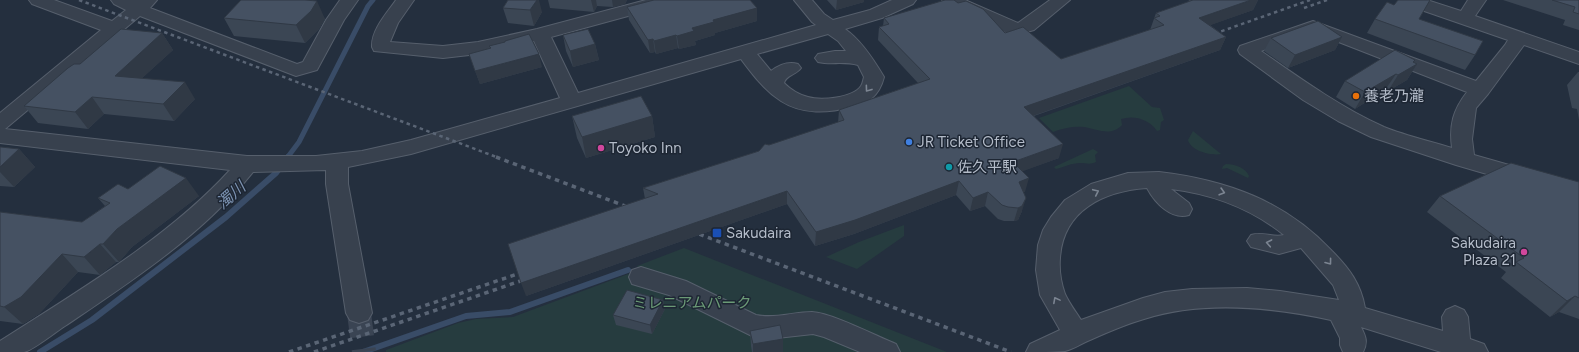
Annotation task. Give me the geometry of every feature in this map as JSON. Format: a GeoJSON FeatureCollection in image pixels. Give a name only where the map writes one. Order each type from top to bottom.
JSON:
{"type":"FeatureCollection","features":[{"type":"Feature","properties":{"kind":"street"},"geometry":{"type":"LineString","coordinates":[[38,0],[114,28]]}},
{"type":"Feature","properties":{"kind":"street"},"geometry":{"type":"LineString","coordinates":[[120,0],[143,4]]}},
{"type":"Feature","properties":{"kind":"street"},"geometry":{"type":"LineString","coordinates":[[143,4],[147,13],[222,34],[296,70],[310,66],[335,20],[349,0]]}},
{"type":"Feature","properties":{"kind":"street"},"geometry":{"type":"LineString","coordinates":[[405,0],[386,29],[380,41],[381,47],[443,52],[478,48],[540,34],[646,2],[666,0]]}},
{"type":"Feature","properties":{"kind":"street"},"geometry":{"type":"LineString","coordinates":[[745,52],[774,87],[782,93],[803,103],[814,106],[837,104],[860,97],[868,92],[874,77],[872,72],[846,37],[830,28],[818,18],[803,0]]}},
{"type":"Feature","properties":{"kind":"street"},"geometry":{"type":"LineString","coordinates":[[0,136],[255,164],[302,172],[337,161],[407,155],[572,102],[658,83],[688,74],[745,52],[876,14],[907,0]]}},
{"type":"Feature","properties":{"kind":"street"},"geometry":{"type":"LineString","coordinates":[[951,0],[1011,28],[1020,29],[1028,26],[1061,0]]}},
{"type":"Feature","properties":{"kind":"street"},"geometry":{"type":"LineString","coordinates":[[1410,0],[1518,37],[1565,59]]}},
{"type":"Feature","properties":{"kind":"street"},"geometry":{"type":"LineString","coordinates":[[1465,18],[1477,0]]}},
{"type":"Feature","properties":{"kind":"street"},"geometry":{"type":"LineString","coordinates":[[0,124],[143,4]]}},
{"type":"Feature","properties":{"kind":"street"},"geometry":{"type":"LineString","coordinates":[[1481,90],[1313,26],[1247,50],[1310,95],[1345,116],[1378,132],[1464,160],[1579,193]]}},
{"type":"Feature","properties":{"kind":"street"},"geometry":{"type":"LineString","coordinates":[[540,34],[572,102]]}},
{"type":"Feature","properties":{"kind":"street"},"geometry":{"type":"LineString","coordinates":[[1464,160],[1461,139],[1462,125],[1466,108],[1514,46],[1518,37]]}},
{"type":"Feature","properties":{"kind":"street"},"geometry":{"type":"LineString","coordinates":[[825,58],[835,56],[848,57],[863,61]]}},
{"type":"Feature","properties":{"kind":"street"},"geometry":{"type":"LineString","coordinates":[[774,87],[775,78],[780,73],[791,68]]}},
{"type":"Feature","properties":{"kind":"street"},"geometry":{"type":"LineString","coordinates":[[337,161],[336,173],[339,198],[359,313]]}},
{"type":"Feature","properties":{"kind":"street"},"geometry":{"type":"LineString","coordinates":[[4,352],[88,298],[174,234],[255,164]]}},
{"type":"Feature","properties":{"kind":"street"},"geometry":{"type":"LineString","coordinates":[[1153,180],[1159,191],[1166,199],[1181,209]]}},
{"type":"Feature","properties":{"kind":"street"},"geometry":{"type":"LineString","coordinates":[[1076,334],[1053,294],[1049,278],[1048,250],[1060,221],[1071,206],[1104,188],[1119,182],[1153,180],[1191,184],[1232,194],[1269,212],[1306,238],[1322,254],[1348,287],[1347,312],[1353,338],[1353,345]]}},
{"type":"Feature","properties":{"kind":"street"},"geometry":{"type":"LineString","coordinates":[[1259,241],[1278,245],[1306,238]]}},
{"type":"Feature","properties":{"kind":"street"},"geometry":{"type":"LineString","coordinates":[[641,277],[677,288],[752,325],[768,328],[814,323],[829,327],[887,352]]}},
{"type":"Feature","properties":{"kind":"street"},"geometry":{"type":"LineString","coordinates":[[1038,352],[1076,334],[1124,315],[1160,304],[1196,299],[1236,297],[1285,300],[1347,312],[1466,349]]}},
{"type":"Feature","properties":{"kind":"street"},"geometry":{"type":"LineString","coordinates":[[1455,317],[1466,349]]}},
{"type":"Feature","properties":{"kind":"green space"},"geometry":{"type":"Polygon","coordinates":[[[1129,86],[1152,107],[1160,108],[1164,120],[1161,122],[1160,130],[1157,131],[1146,121],[1141,119],[1126,118],[1121,119],[1122,125],[1113,131],[1076,127],[1065,128],[1053,132],[1039,118],[1129,86]]]}},
{"type":"Feature","properties":{"kind":"green space"},"geometry":{"type":"Polygon","coordinates":[[[1193,131],[1221,154],[1202,152],[1193,147],[1188,140],[1193,131]]]}},
{"type":"Feature","properties":{"kind":"green space"},"geometry":{"type":"Polygon","coordinates":[[[1093,149],[1098,152],[1095,155],[1096,162],[1094,163],[1080,163],[1056,169],[1054,167],[1093,149]]]}},
{"type":"Feature","properties":{"kind":"green space"},"geometry":{"type":"Polygon","coordinates":[[[1226,164],[1243,169],[1248,173],[1248,178],[1227,168],[1222,169],[1226,164]]]}},
{"type":"Feature","properties":{"kind":"green space"},"geometry":{"type":"Polygon","coordinates":[[[904,225],[904,236],[857,269],[826,257],[859,242],[904,225]]]}},
{"type":"Feature","properties":{"kind":"green space","name":"ミレニアムパーク"},"geometry":{"type":"Polygon","coordinates":[[[684,248],[947,352],[386,352],[386,350],[458,323],[476,319],[513,317],[639,270],[637,266],[684,248]]]}},
{"type":"Feature","properties":{"kind":"building"},"geometry":{"type":"Polygon","coordinates":[[[241,0],[317,1],[311,11],[296,25],[224,18],[241,0]]]}},
{"type":"Feature","properties":{"kind":"building"},"geometry":{"type":"Polygon","coordinates":[[[508,0],[537,0],[530,10],[503,8],[508,0]]]}},
{"type":"Feature","properties":{"kind":"building"},"geometry":{"type":"Polygon","coordinates":[[[654,0],[750,0],[757,8],[713,20],[714,22],[692,28],[694,31],[654,41],[653,39],[648,40],[627,7],[654,0]]]}},
{"type":"Feature","properties":{"kind":"building"},"geometry":{"type":"Polygon","coordinates":[[[945,0],[954,0],[958,3],[966,1],[983,9],[1005,33],[1023,27],[1061,59],[1164,25],[1154,18],[1160,16],[1156,13],[1193,0],[1251,0],[1199,18],[1226,37],[1024,107],[1063,144],[1013,162],[1029,178],[1019,182],[1026,198],[1022,206],[1018,208],[1002,205],[988,192],[973,198],[959,181],[855,220],[816,232],[787,191],[521,283],[508,244],[658,194],[643,188],[759,151],[765,144],[769,145],[844,120],[839,110],[930,79],[879,27],[889,24],[884,18],[945,0]]]}},
{"type":"Feature","properties":{"kind":"building"},"geometry":{"type":"Polygon","coordinates":[[[1398,0],[1430,0],[1419,19],[1483,41],[1475,55],[1375,19],[1387,2],[1394,5],[1398,0]]]}},
{"type":"Feature","properties":{"kind":"building"},"geometry":{"type":"Polygon","coordinates":[[[1552,0],[1579,0],[1579,14],[1573,12],[1575,7],[1552,0]]]}},
{"type":"Feature","properties":{"kind":"building"},"geometry":{"type":"Polygon","coordinates":[[[1318,21],[1342,37],[1295,55],[1271,38],[1318,21]]]}},
{"type":"Feature","properties":{"kind":"building"},"geometry":{"type":"Polygon","coordinates":[[[121,29],[162,33],[115,76],[185,82],[163,104],[92,97],[75,112],[24,106],[68,68],[74,64],[80,64],[121,29]]]}},
{"type":"Feature","properties":{"kind":"building"},"geometry":{"type":"Polygon","coordinates":[[[588,29],[595,44],[570,51],[563,35],[588,29]]]}},
{"type":"Feature","properties":{"kind":"building"},"geometry":{"type":"Polygon","coordinates":[[[529,34],[539,54],[475,71],[469,54],[491,48],[489,46],[529,34]]]}},
{"type":"Feature","properties":{"kind":"building"},"geometry":{"type":"Polygon","coordinates":[[[1395,50],[1415,60],[1413,62],[1417,64],[1365,92],[1345,81],[1395,50]]]}},
{"type":"Feature","properties":{"kind":"building"},"geometry":{"type":"Polygon","coordinates":[[[641,96],[652,116],[582,137],[572,116],[641,96]]]}},
{"type":"Feature","properties":{"kind":"building"},"geometry":{"type":"Polygon","coordinates":[[[0,147],[19,149],[0,167],[0,147]]]}},
{"type":"Feature","properties":{"kind":"building","name":"Sakudaira Plaza 21"},"geometry":{"type":"Polygon","coordinates":[[[1511,163],[1579,182],[1579,298],[1575,296],[1567,301],[1516,262],[1524,258],[1440,196],[1511,163]]]}},
{"type":"Feature","properties":{"kind":"building"},"geometry":{"type":"Polygon","coordinates":[[[160,166],[186,178],[117,229],[103,244],[100,244],[84,257],[62,254],[21,297],[4,307],[0,306],[0,212],[82,222],[110,203],[98,198],[118,184],[128,189],[160,166]]]}},
{"type":"Feature","properties":{"kind":"building"},"geometry":{"type":"Polygon","coordinates":[[[627,290],[663,300],[650,325],[613,315],[627,290]]]}},
{"type":"Feature","properties":{"kind":"building"},"geometry":{"type":"Polygon","coordinates":[[[780,325],[783,339],[753,344],[750,331],[780,325]]]}},
{"type":"Feature","properties":{"kind":"waterway","name":"濁川"},"geometry":{"type":"LineString","coordinates":[[287,158],[299,142],[368,6],[373,0]]}},
{"type":"Feature","properties":{"kind":"waterway","name":"濁川"},"geometry":{"type":"LineString","coordinates":[[40,352],[92,320],[226,217],[276,173],[288,157]]}},
{"type":"Feature","properties":{"kind":"waterway"},"geometry":{"type":"LineString","coordinates":[[363,352],[466,316],[510,312],[628,270]]}},
{"type":"Feature","properties":{"kind":"tunnel"},"geometry":{"type":"LineString","coordinates":[[359,313],[364,352]]}},
{"type":"Feature","properties":{"kind":"railway"},"geometry":{"type":"LineString","coordinates":[[79,0],[499,158]]}},
{"type":"Feature","properties":{"kind":"railway"},"geometry":{"type":"LineString","coordinates":[[1208,36],[1310,0]]}},
{"type":"Feature","properties":{"kind":"railway"},"geometry":{"type":"LineString","coordinates":[[1304,8],[1327,0]]}},
{"type":"Feature","properties":{"kind":"railway"},"geometry":{"type":"LineString","coordinates":[[496,157],[633,209]]}},
{"type":"Feature","properties":{"kind":"railway"},"geometry":{"type":"LineString","coordinates":[[691,231],[1011,352]]}},
{"type":"Feature","properties":{"kind":"railway"},"geometry":{"type":"LineString","coordinates":[[289,352],[529,270]]}},
{"type":"Feature","properties":{"kind":"railway"},"geometry":{"type":"LineString","coordinates":[[314,352],[532,277]]}},
{"type":"Feature","properties":{"kind":"place","name":"養老乃瀧"},"geometry":{"type":"Point","coordinates":[1356,96]}},
{"type":"Feature","properties":{"kind":"place","name":"JR Ticket Office"},"geometry":{"type":"Point","coordinates":[909,142]}},
{"type":"Feature","properties":{"kind":"place","name":"Toyoko Inn"},"geometry":{"type":"Point","coordinates":[601,148]}},
{"type":"Feature","properties":{"kind":"place","name":"佐久平駅"},"geometry":{"type":"Point","coordinates":[949,167]}},
{"type":"Feature","properties":{"kind":"place","name":"Sakudaira"},"geometry":{"type":"Point","coordinates":[717,233]}},
{"type":"Feature","properties":{"kind":"place","name":"Sakudaira Plaza 21"},"geometry":{"type":"Point","coordinates":[1524,252]}}]}
